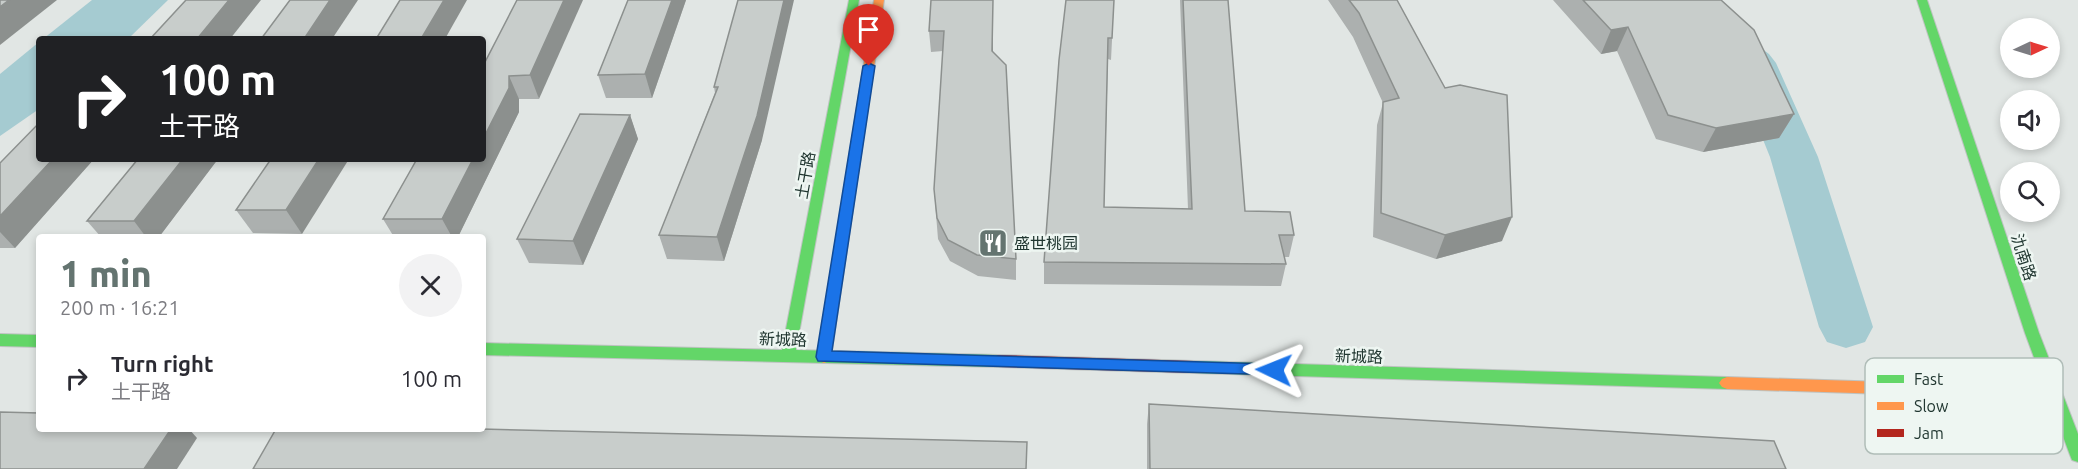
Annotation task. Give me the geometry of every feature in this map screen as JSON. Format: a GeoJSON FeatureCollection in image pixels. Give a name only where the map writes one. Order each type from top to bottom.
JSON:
{"type":"FeatureCollection","features":[{"type":"Feature","properties":{"kind":"street","name":"土干路"},"geometry":{"type":"LineString","coordinates":[[788,355],[854,0]]}},
{"type":"Feature","properties":{"kind":"street"},"geometry":{"type":"LineString","coordinates":[[824,357],[879,0]]}},
{"type":"Feature","properties":{"kind":"street","name":"氿南路"},"geometry":{"type":"LineString","coordinates":[[1922,0],[2041,358]]}},
{"type":"Feature","properties":{"kind":"street"},"geometry":{"type":"LineString","coordinates":[[0,340],[36,340]]}},
{"type":"Feature","properties":{"kind":"street","name":"新城路"},"geometry":{"type":"LineString","coordinates":[[486,349],[788,355],[1865,387]]}},
{"type":"Feature","properties":{"kind":"street","name":"氿南路"},"geometry":{"type":"LineString","coordinates":[[2063,417],[2078,454]]}},
{"type":"Feature","properties":{"kind":"water"},"geometry":{"type":"Polygon","coordinates":[[[92,0],[168,0],[131,36],[47,36],[92,0]]]}},
{"type":"Feature","properties":{"kind":"water"},"geometry":{"type":"Polygon","coordinates":[[[36,44],[36,111],[0,136],[0,74],[36,44]]]}},
{"type":"Feature","properties":{"kind":"building"},"geometry":{"type":"Polygon","coordinates":[[[0,0],[9,0],[0,7],[0,0]]]}},
{"type":"Feature","properties":{"kind":"building"},"geometry":{"type":"Polygon","coordinates":[[[186,0],[229,0],[199,36],[153,36],[186,0]]]}},
{"type":"Feature","properties":{"kind":"building"},"geometry":{"type":"Polygon","coordinates":[[[290,0],[330,0],[306,36],[263,36],[290,0]]]}},
{"type":"Feature","properties":{"kind":"building"},"geometry":{"type":"Polygon","coordinates":[[[400,0],[444,0],[423,36],[378,36],[400,0]]]}},
{"type":"Feature","properties":{"kind":"building"},"geometry":{"type":"Polygon","coordinates":[[[517,0],[564,0],[530,75],[509,76],[509,88],[486,133],[486,60],[517,0]]]}},
{"type":"Feature","properties":{"kind":"building"},"geometry":{"type":"Polygon","coordinates":[[[628,0],[672,0],[645,74],[598,75],[628,0]]]}},
{"type":"Feature","properties":{"kind":"building"},"geometry":{"type":"Polygon","coordinates":[[[738,0],[784,0],[757,116],[717,237],[659,235],[718,87],[714,87],[738,0]]]}},
{"type":"Feature","properties":{"kind":"building"},"geometry":{"type":"Polygon","coordinates":[[[931,0],[993,0],[992,51],[1006,65],[1016,259],[977,255],[948,240],[937,218],[934,189],[944,31],[929,31],[931,0]]]}},
{"type":"Feature","properties":{"kind":"building"},"geometry":{"type":"Polygon","coordinates":[[[1066,0],[1114,0],[1112,38],[1108,38],[1104,207],[1192,209],[1183,0],[1228,0],[1245,211],[1290,212],[1294,235],[1279,235],[1286,264],[1044,262],[1059,60],[1066,0]]]}},
{"type":"Feature","properties":{"kind":"building"},"geometry":{"type":"Polygon","coordinates":[[[1349,0],[1397,0],[1445,88],[1460,85],[1507,95],[1512,217],[1445,235],[1381,213],[1383,102],[1399,98],[1359,13],[1349,0]]]}},
{"type":"Feature","properties":{"kind":"building"},"geometry":{"type":"Polygon","coordinates":[[[1583,0],[1721,0],[1754,30],[1794,114],[1716,128],[1668,115],[1628,27],[1611,30],[1583,0]]]}},
{"type":"Feature","properties":{"kind":"building"},"geometry":{"type":"Polygon","coordinates":[[[580,114],[630,115],[573,241],[517,239],[580,114]]]}},
{"type":"Feature","properties":{"kind":"building"},"geometry":{"type":"Polygon","coordinates":[[[36,126],[36,162],[50,162],[0,216],[0,163],[36,126]]]}},
{"type":"Feature","properties":{"kind":"building"},"geometry":{"type":"Polygon","coordinates":[[[136,162],[181,162],[134,221],[87,221],[136,162]]]}},
{"type":"Feature","properties":{"kind":"building"},"geometry":{"type":"Polygon","coordinates":[[[269,162],[317,162],[286,210],[236,210],[269,162]]]}},
{"type":"Feature","properties":{"kind":"building"},"geometry":{"type":"Polygon","coordinates":[[[415,162],[471,162],[442,219],[383,219],[415,162]]]}},
{"type":"Feature","properties":{"kind":"building"},"geometry":{"type":"Polygon","coordinates":[[[1149,404],[1774,441],[1786,469],[1150,469],[1149,404]]]}},
{"type":"Feature","properties":{"kind":"building"},"geometry":{"type":"Polygon","coordinates":[[[0,412],[36,413],[36,432],[169,432],[144,469],[0,469],[0,412]]]}},
{"type":"Feature","properties":{"kind":"building"},"geometry":{"type":"Polygon","coordinates":[[[486,429],[1027,442],[1026,469],[253,469],[274,432],[486,432],[486,429]]]}},
{"type":"Feature","properties":{"kind":"waterway"},"geometry":{"type":"LineString","coordinates":[[1699,0],[1706,13],[1734,48],[1754,63],[1794,157],[1846,327]]}},
{"type":"Feature","properties":{"kind":"traffic: fast"},"geometry":{"type":"LineString","coordinates":[[788,355],[854,0]]}},
{"type":"Feature","properties":{"kind":"traffic: fast"},"geometry":{"type":"LineString","coordinates":[[1922,0],[2041,358]]}},
{"type":"Feature","properties":{"kind":"traffic: fast"},"geometry":{"type":"LineString","coordinates":[[0,340],[36,341]]}},
{"type":"Feature","properties":{"kind":"traffic: fast"},"geometry":{"type":"LineString","coordinates":[[486,349],[998,361]]}},
{"type":"Feature","properties":{"kind":"traffic: fast"},"geometry":{"type":"LineString","coordinates":[[1194,367],[1727,383]]}},
{"type":"Feature","properties":{"kind":"traffic: fast"},"geometry":{"type":"LineString","coordinates":[[2063,415],[2078,455]]}},
{"type":"Feature","properties":{"kind":"traffic: slow"},"geometry":{"type":"LineString","coordinates":[[824,357],[879,0]]}},
{"type":"Feature","properties":{"kind":"traffic: slow"},"geometry":{"type":"LineString","coordinates":[[1727,383],[1865,387]]}},
{"type":"Feature","properties":{"kind":"traffic: jam"},"geometry":{"type":"LineString","coordinates":[[998,361],[1194,367]]}},
{"type":"Feature","properties":{"kind":"place","name":"盛世桃园"},"geometry":{"type":"Point","coordinates":[993,243]}},
{"type":"Feature","properties":{"kind":"route"},"geometry":{"type":"LineString","coordinates":[[869,66],[824,357],[1274,370]]}}]}
